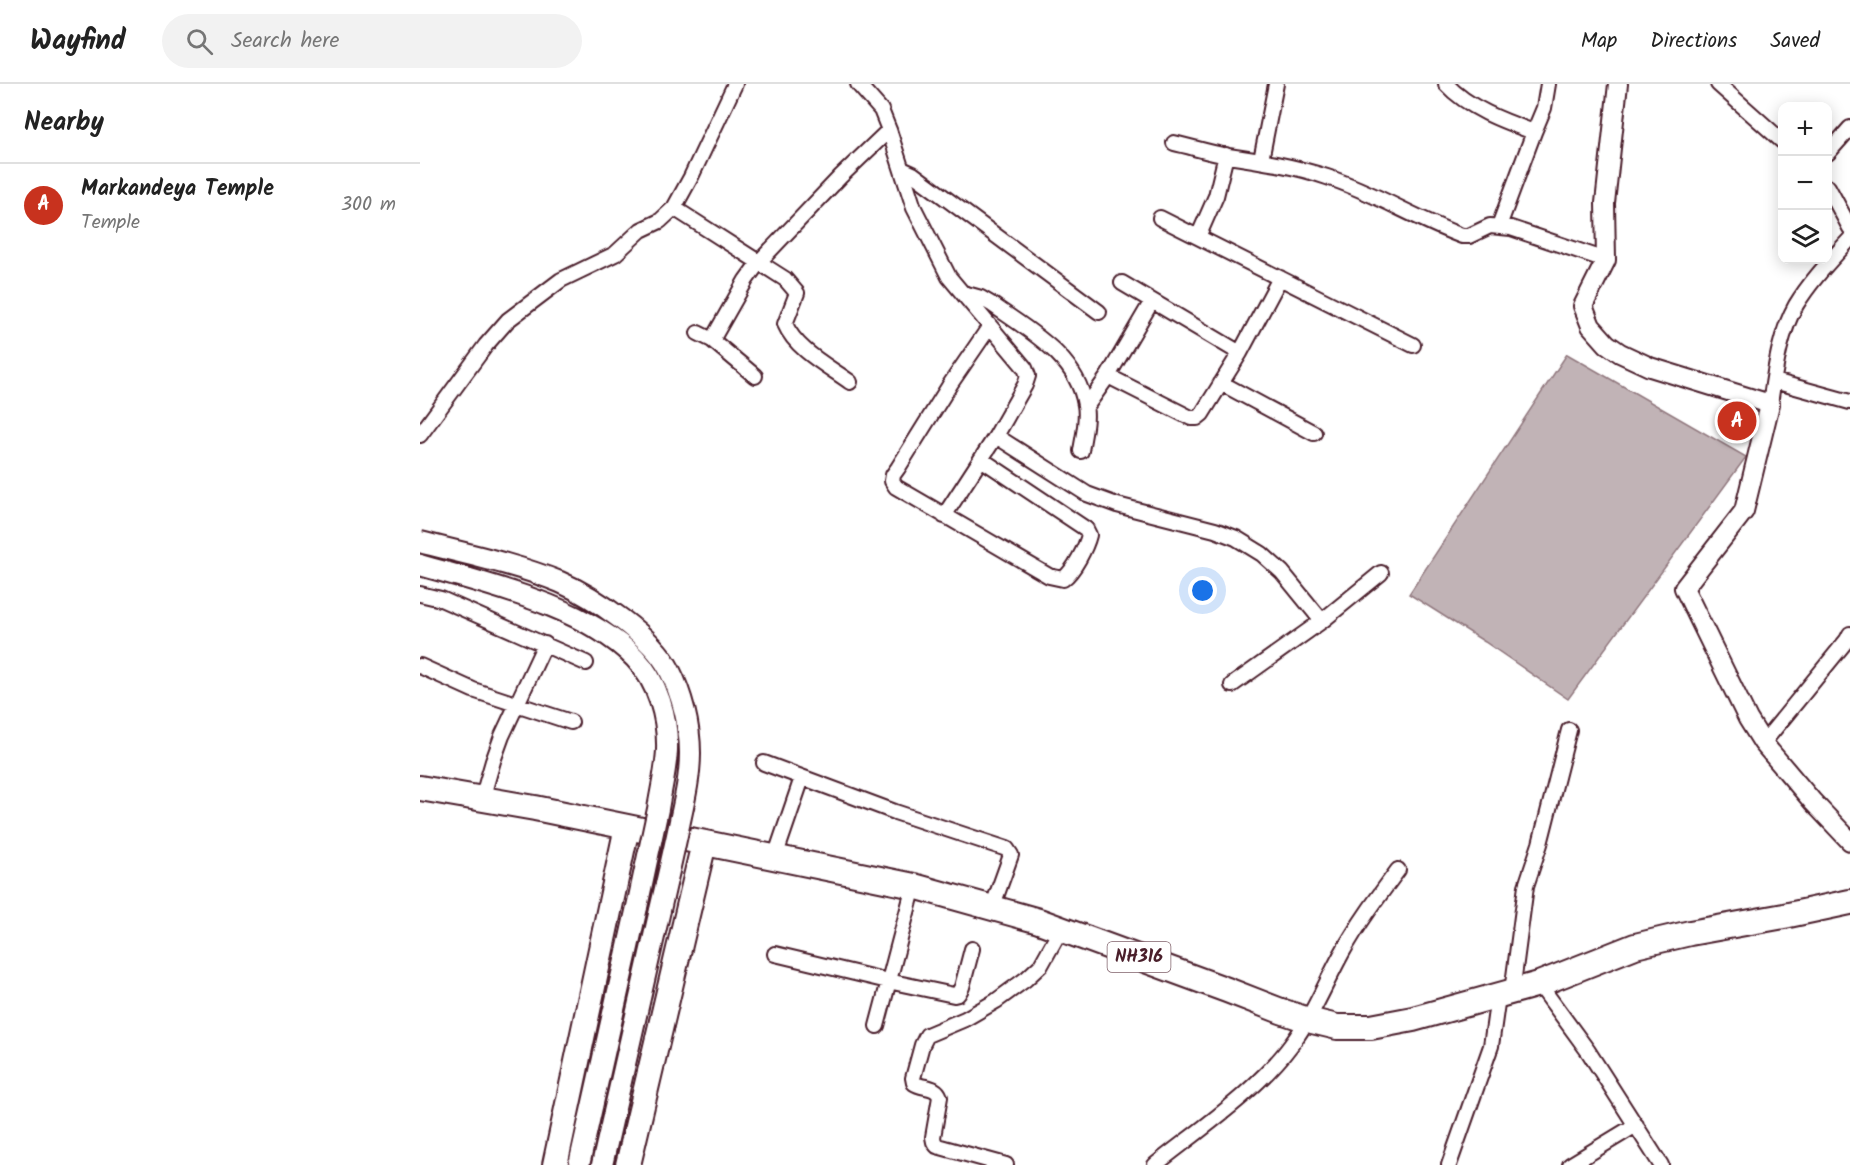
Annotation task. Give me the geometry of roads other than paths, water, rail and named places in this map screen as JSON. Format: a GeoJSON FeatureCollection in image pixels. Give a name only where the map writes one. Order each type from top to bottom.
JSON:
{"type":"FeatureCollection","features":[{"type":"Feature","properties":{"kind":"highway","name":"NH316"},"geometry":{"type":"LineString","coordinates":[[420,788],[627,827],[914,886],[1039,921],[1308,1020],[1336,1027],[1371,1027],[1413,1019],[1539,984],[1635,946],[1850,902]]}},
{"type":"Feature","properties":{"kind":"highway"},"geometry":{"type":"LineString","coordinates":[[555,1165],[627,827]]}},
{"type":"Feature","properties":{"kind":"highway"},"geometry":{"type":"LineString","coordinates":[[628,1165],[705,843]]}},
{"type":"Feature","properties":{"kind":"main road"},"geometry":{"type":"LineString","coordinates":[[420,542],[496,561],[563,583],[600,604],[654,648],[669,669],[687,718],[690,753],[688,784],[602,1165]]}},
{"type":"Feature","properties":{"kind":"main road"},"geometry":{"type":"LineString","coordinates":[[420,565],[499,587],[565,611],[597,629],[635,658],[649,675],[659,696],[665,722],[667,750],[663,781],[579,1165]]}},
{"type":"Feature","properties":{"kind":"street"},"geometry":{"type":"LineString","coordinates":[[420,435],[486,345],[508,320],[561,280],[615,254],[642,230],[660,221],[674,208],[735,84]]}},
{"type":"Feature","properties":{"kind":"street"},"geometry":{"type":"LineString","coordinates":[[858,84],[881,110],[914,208],[949,277],[1025,368],[1028,376],[996,436],[944,516]]}},
{"type":"Feature","properties":{"kind":"street"},"geometry":{"type":"LineString","coordinates":[[1261,160],[1276,84]]}},
{"type":"Feature","properties":{"kind":"street"},"geometry":{"type":"LineString","coordinates":[[1446,84],[1462,99],[1509,123],[1534,132]]}},
{"type":"Feature","properties":{"kind":"street"},"geometry":{"type":"LineString","coordinates":[[1499,226],[1544,108],[1548,84]]}},
{"type":"Feature","properties":{"kind":"street"},"geometry":{"type":"LineString","coordinates":[[1618,84],[1605,203],[1606,260],[1583,306],[1591,326],[1607,344],[1620,353],[1650,367],[1770,404]]}},
{"type":"Feature","properties":{"kind":"street"},"geometry":{"type":"LineString","coordinates":[[1718,84],[1778,137]]}},
{"type":"Feature","properties":{"kind":"street"},"geometry":{"type":"LineString","coordinates":[[1832,148],[1850,128]]}},
{"type":"Feature","properties":{"kind":"street"},"geometry":{"type":"LineString","coordinates":[[712,340],[746,280],[759,262],[841,176],[889,130]]}},
{"type":"Feature","properties":{"kind":"street"},"geometry":{"type":"LineString","coordinates":[[1174,143],[1301,169],[1337,180],[1462,236],[1469,236],[1490,226],[1511,228],[1606,260]]}},
{"type":"Feature","properties":{"kind":"street"},"geometry":{"type":"LineString","coordinates":[[1198,237],[1216,196],[1226,155]]}},
{"type":"Feature","properties":{"kind":"street"},"geometry":{"type":"LineString","coordinates":[[902,169],[913,174],[1099,312]]}},
{"type":"Feature","properties":{"kind":"street"},"geometry":{"type":"LineString","coordinates":[[1832,196],[1850,228]]}},
{"type":"Feature","properties":{"kind":"street"},"geometry":{"type":"LineString","coordinates":[[674,208],[785,279],[797,293],[785,324],[789,332],[809,352],[850,382]]}},
{"type":"Feature","properties":{"kind":"street"},"geometry":{"type":"LineString","coordinates":[[1160,218],[1413,345]]}},
{"type":"Feature","properties":{"kind":"street"},"geometry":{"type":"LineString","coordinates":[[1850,239],[1811,283],[1796,306],[1786,328],[1778,353],[1770,404],[1744,511],[1684,588],[1763,743],[1850,841]]}},
{"type":"Feature","properties":{"kind":"street"},"geometry":{"type":"LineString","coordinates":[[1108,376],[1191,418],[1197,418],[1202,414],[1240,353],[1280,278]]}},
{"type":"Feature","properties":{"kind":"street"},"geometry":{"type":"LineString","coordinates":[[1122,284],[1240,353]]}},
{"type":"Feature","properties":{"kind":"street"},"geometry":{"type":"LineString","coordinates":[[963,293],[981,298],[993,305],[1064,359],[1076,377],[1086,407],[1081,452]]}},
{"type":"Feature","properties":{"kind":"street"},"geometry":{"type":"LineString","coordinates":[[1086,407],[1108,376],[1152,301]]}},
{"type":"Feature","properties":{"kind":"street"},"geometry":{"type":"LineString","coordinates":[[981,459],[1086,529],[1089,535],[1087,542],[1069,575],[1064,579],[1049,576],[944,516],[896,487],[892,482],[893,475],[990,326]]}},
{"type":"Feature","properties":{"kind":"street"},"geometry":{"type":"LineString","coordinates":[[698,333],[712,340],[755,376]]}},
{"type":"Feature","properties":{"kind":"street"},"geometry":{"type":"LineString","coordinates":[[1774,381],[1850,402]]}},
{"type":"Feature","properties":{"kind":"street"},"geometry":{"type":"LineString","coordinates":[[1221,383],[1314,433]]}},
{"type":"Feature","properties":{"kind":"street"},"geometry":{"type":"LineString","coordinates":[[996,436],[1087,494],[1117,505],[1215,530],[1236,538],[1262,554],[1282,572],[1322,621]]}},
{"type":"Feature","properties":{"kind":"street"},"geometry":{"type":"LineString","coordinates":[[1232,686],[1322,621],[1381,573]]}},
{"type":"Feature","properties":{"kind":"street"},"geometry":{"type":"LineString","coordinates":[[420,594],[441,599],[586,663]]}},
{"type":"Feature","properties":{"kind":"street"},"geometry":{"type":"LineString","coordinates":[[1763,743],[1850,634]]}},
{"type":"Feature","properties":{"kind":"street"},"geometry":{"type":"LineString","coordinates":[[482,799],[493,761],[516,704],[545,644]]}},
{"type":"Feature","properties":{"kind":"street"},"geometry":{"type":"LineString","coordinates":[[420,666],[473,690],[571,722]]}},
{"type":"Feature","properties":{"kind":"street"},"geometry":{"type":"LineString","coordinates":[[1449,1165],[1491,1046],[1505,994],[1526,886],[1543,835],[1569,730]]}},
{"type":"Feature","properties":{"kind":"street"},"geometry":{"type":"LineString","coordinates":[[764,763],[895,812],[1007,849],[1011,855],[992,908]]}},
{"type":"Feature","properties":{"kind":"street"},"geometry":{"type":"LineString","coordinates":[[775,857],[802,778]]}},
{"type":"Feature","properties":{"kind":"street"},"geometry":{"type":"LineString","coordinates":[[1155,1165],[1255,1084],[1291,1045],[1308,1020],[1342,953],[1364,916],[1398,870]]}},
{"type":"Feature","properties":{"kind":"street"},"geometry":{"type":"LineString","coordinates":[[877,1026],[914,886]]}},
{"type":"Feature","properties":{"kind":"street"},"geometry":{"type":"LineString","coordinates":[[1006,1165],[937,1146],[933,1137],[940,1097],[935,1089],[919,1086],[914,1083],[913,1078],[922,1044],[927,1035],[964,1019],[996,1001],[1026,979],[1041,965],[1061,929]]}},
{"type":"Feature","properties":{"kind":"street"},"geometry":{"type":"LineString","coordinates":[[775,954],[954,995],[958,994],[962,987],[972,949]]}},
{"type":"Feature","properties":{"kind":"street"},"geometry":{"type":"LineString","coordinates":[[1539,984],[1588,1051],[1661,1165]]}},
{"type":"Feature","properties":{"kind":"street"},"geometry":{"type":"LineString","coordinates":[[1570,1165],[1636,1125]]}},
{"type":"Feature","properties":{"kind":"place","name":"Markandeya Temple"},"geometry":{"type":"Point","coordinates":[1737,421]}}]}
